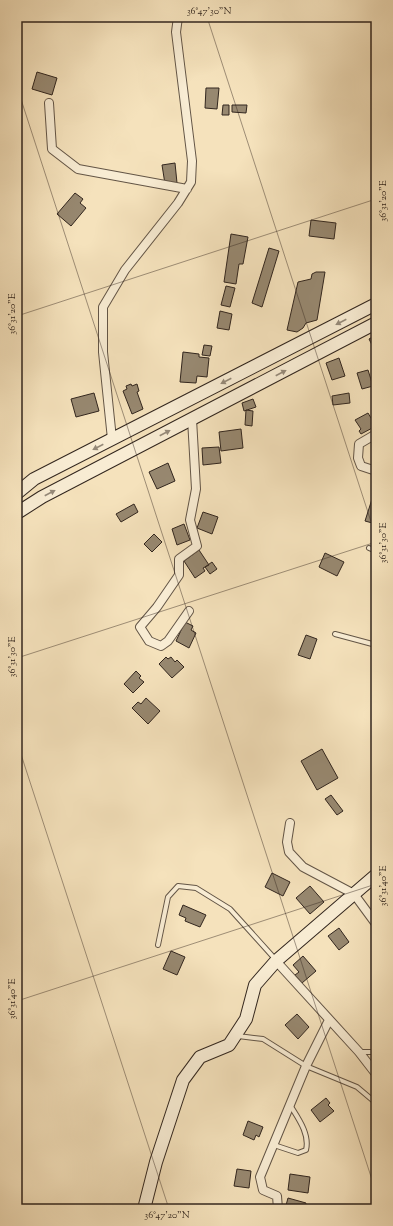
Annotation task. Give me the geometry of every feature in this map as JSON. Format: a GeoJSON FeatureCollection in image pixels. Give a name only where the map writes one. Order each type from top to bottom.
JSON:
{"type":"FeatureCollection","features":[{"type":"Feature","properties":{"kind":"main road"},"geometry":{"type":"LineString","coordinates":[[17,493],[34,479],[376,304]]}},
{"type":"Feature","properties":{"kind":"main road"},"geometry":{"type":"LineString","coordinates":[[17,514],[42,497],[376,323]]}},
{"type":"Feature","properties":{"kind":"main road"},"geometry":{"type":"LineString","coordinates":[[144,1209],[156,1162],[183,1080],[200,1057],[229,1045],[246,1019],[255,985],[276,961],[376,875]]}},
{"type":"Feature","properties":{"kind":"street"},"geometry":{"type":"LineString","coordinates":[[112,439],[104,352],[103,307],[125,270],[178,204],[191,182],[192,161],[176,32],[178,17]]}},
{"type":"Feature","properties":{"kind":"street"},"geometry":{"type":"LineString","coordinates":[[49,103],[52,149],[78,169],[187,189]]}},
{"type":"Feature","properties":{"kind":"street"},"geometry":{"type":"LineString","coordinates":[[189,611],[168,641],[161,646],[149,641],[140,627],[157,607],[179,575],[180,559],[197,546],[190,520],[196,489],[192,419]]}},
{"type":"Feature","properties":{"kind":"street"},"geometry":{"type":"LineString","coordinates":[[376,434],[359,444],[358,458],[362,466],[376,471]]}},
{"type":"Feature","properties":{"kind":"street"},"geometry":{"type":"LineString","coordinates":[[290,823],[287,842],[288,852],[303,867],[354,894],[376,924]]}},
{"type":"Feature","properties":{"kind":"street"},"geometry":{"type":"LineString","coordinates":[[276,961],[359,1052],[376,1074]]}},
{"type":"Feature","properties":{"kind":"street"},"geometry":{"type":"LineString","coordinates":[[278,1209],[277,1196],[264,1190],[260,1177],[306,1066],[329,1020]]}},
{"type":"Feature","properties":{"kind":"lane"},"geometry":{"type":"LineString","coordinates":[[369,548],[376,551]]}},
{"type":"Feature","properties":{"kind":"lane"},"geometry":{"type":"LineString","coordinates":[[335,634],[376,645]]}},
{"type":"Feature","properties":{"kind":"lane"},"geometry":{"type":"LineString","coordinates":[[158,945],[168,897],[178,886],[196,888],[230,909],[276,961]]}},
{"type":"Feature","properties":{"kind":"lane"},"geometry":{"type":"LineString","coordinates":[[236,1035],[263,1039],[306,1066],[357,1087],[376,1103]]}},
{"type":"Feature","properties":{"kind":"lane"},"geometry":{"type":"LineString","coordinates":[[359,1052],[376,1052]]}},
{"type":"Feature","properties":{"kind":"lane"},"geometry":{"type":"LineString","coordinates":[[273,1145],[298,1153],[306,1150],[307,1144],[304,1129],[290,1104]]}},
{"type":"Feature","properties":{"kind":"building"},"geometry":{"type":"Polygon","coordinates":[[[37,72],[57,78],[52,95],[32,89],[37,72]]]}},
{"type":"Feature","properties":{"kind":"building"},"geometry":{"type":"Polygon","coordinates":[[[206,88],[219,88],[217,109],[205,108],[206,88]]]}},
{"type":"Feature","properties":{"kind":"building"},"geometry":{"type":"Polygon","coordinates":[[[223,105],[229,105],[229,115],[222,115],[223,105]]]}},
{"type":"Feature","properties":{"kind":"building"},"geometry":{"type":"Polygon","coordinates":[[[232,105],[247,105],[246,113],[232,112],[232,105]]]}},
{"type":"Feature","properties":{"kind":"building"},"geometry":{"type":"Polygon","coordinates":[[[175,163],[177,183],[165,184],[162,165],[175,163]]]}},
{"type":"Feature","properties":{"kind":"building"},"geometry":{"type":"Polygon","coordinates":[[[75,193],[83,199],[80,203],[86,208],[71,226],[57,214],[75,193]]]}},
{"type":"Feature","properties":{"kind":"building"},"geometry":{"type":"Polygon","coordinates":[[[311,220],[336,223],[334,239],[309,236],[311,220]]]}},
{"type":"Feature","properties":{"kind":"building"},"geometry":{"type":"Polygon","coordinates":[[[231,234],[248,237],[243,264],[239,264],[236,284],[224,282],[231,234]]]}},
{"type":"Feature","properties":{"kind":"building"},"geometry":{"type":"Polygon","coordinates":[[[269,248],[279,251],[262,307],[252,303],[269,248]]]}},
{"type":"Feature","properties":{"kind":"building"},"geometry":{"type":"Polygon","coordinates":[[[316,272],[325,272],[317,320],[306,323],[303,328],[297,332],[287,330],[298,282],[311,279],[312,274],[316,272]]]}},
{"type":"Feature","properties":{"kind":"building"},"geometry":{"type":"Polygon","coordinates":[[[226,286],[235,288],[230,307],[221,305],[226,286]]]}},
{"type":"Feature","properties":{"kind":"building"},"geometry":{"type":"Polygon","coordinates":[[[220,311],[232,314],[229,330],[217,328],[220,311]]]}},
{"type":"Feature","properties":{"kind":"building"},"geometry":{"type":"Polygon","coordinates":[[[376,335],[376,353],[369,339],[376,335]]]}},
{"type":"Feature","properties":{"kind":"building"},"geometry":{"type":"Polygon","coordinates":[[[204,345],[212,346],[210,356],[202,355],[204,345]]]}},
{"type":"Feature","properties":{"kind":"building"},"geometry":{"type":"Polygon","coordinates":[[[183,352],[199,354],[199,357],[209,358],[207,377],[197,376],[196,383],[180,382],[183,352]]]}},
{"type":"Feature","properties":{"kind":"building"},"geometry":{"type":"Polygon","coordinates":[[[339,358],[345,376],[332,380],[326,363],[339,358]]]}},
{"type":"Feature","properties":{"kind":"building"},"geometry":{"type":"Polygon","coordinates":[[[368,370],[373,386],[362,389],[357,373],[368,370]]]}},
{"type":"Feature","properties":{"kind":"building"},"geometry":{"type":"Polygon","coordinates":[[[131,384],[132,386],[137,384],[139,391],[137,392],[143,409],[132,414],[123,391],[127,389],[126,386],[131,384]]]}},
{"type":"Feature","properties":{"kind":"building"},"geometry":{"type":"Polygon","coordinates":[[[94,393],[99,411],[76,417],[71,399],[94,393]]]}},
{"type":"Feature","properties":{"kind":"building"},"geometry":{"type":"Polygon","coordinates":[[[349,393],[350,403],[333,405],[332,396],[349,393]]]}},
{"type":"Feature","properties":{"kind":"building"},"geometry":{"type":"Polygon","coordinates":[[[253,399],[256,407],[244,411],[242,403],[253,399]]]}},
{"type":"Feature","properties":{"kind":"building"},"geometry":{"type":"Polygon","coordinates":[[[246,410],[253,411],[252,426],[245,425],[246,410]]]}},
{"type":"Feature","properties":{"kind":"building"},"geometry":{"type":"Polygon","coordinates":[[[368,413],[376,426],[361,434],[359,431],[361,429],[355,420],[368,413]]]}},
{"type":"Feature","properties":{"kind":"building"},"geometry":{"type":"Polygon","coordinates":[[[241,429],[243,448],[221,451],[219,432],[241,429]]]}},
{"type":"Feature","properties":{"kind":"building"},"geometry":{"type":"Polygon","coordinates":[[[219,447],[221,463],[203,465],[202,448],[219,447]]]}},
{"type":"Feature","properties":{"kind":"building"},"geometry":{"type":"Polygon","coordinates":[[[168,463],[175,481],[157,489],[149,472],[168,463]]]}},
{"type":"Feature","properties":{"kind":"building"},"geometry":{"type":"Polygon","coordinates":[[[373,496],[376,497],[376,524],[365,521],[373,496]]]}},
{"type":"Feature","properties":{"kind":"building"},"geometry":{"type":"Polygon","coordinates":[[[134,504],[138,512],[121,522],[116,514],[134,504]]]}},
{"type":"Feature","properties":{"kind":"building"},"geometry":{"type":"Polygon","coordinates":[[[203,512],[218,517],[212,534],[197,528],[203,512]]]}},
{"type":"Feature","properties":{"kind":"building"},"geometry":{"type":"Polygon","coordinates":[[[184,524],[190,540],[177,545],[172,529],[184,524]]]}},
{"type":"Feature","properties":{"kind":"building"},"geometry":{"type":"Polygon","coordinates":[[[154,534],[162,542],[152,552],[144,544],[154,534]]]}},
{"type":"Feature","properties":{"kind":"building"},"geometry":{"type":"Polygon","coordinates":[[[199,550],[209,565],[203,568],[205,571],[195,578],[184,561],[199,550]]]}},
{"type":"Feature","properties":{"kind":"building"},"geometry":{"type":"Polygon","coordinates":[[[325,553],[344,562],[337,576],[319,567],[325,553]]]}},
{"type":"Feature","properties":{"kind":"building"},"geometry":{"type":"Polygon","coordinates":[[[212,562],[217,569],[210,574],[205,567],[212,562]]]}},
{"type":"Feature","properties":{"kind":"building"},"geometry":{"type":"Polygon","coordinates":[[[185,622],[193,626],[191,630],[196,633],[189,648],[176,641],[185,622]]]}},
{"type":"Feature","properties":{"kind":"building"},"geometry":{"type":"Polygon","coordinates":[[[306,635],[317,639],[310,659],[298,655],[306,635]]]}},
{"type":"Feature","properties":{"kind":"building"},"geometry":{"type":"Polygon","coordinates":[[[166,657],[168,659],[171,657],[175,662],[177,660],[184,667],[172,678],[159,664],[166,657]]]}},
{"type":"Feature","properties":{"kind":"building"},"geometry":{"type":"Polygon","coordinates":[[[136,671],[141,676],[139,678],[144,682],[133,693],[124,684],[136,671]]]}},
{"type":"Feature","properties":{"kind":"building"},"geometry":{"type":"Polygon","coordinates":[[[146,698],[160,711],[148,724],[132,708],[138,702],[141,704],[146,698]]]}},
{"type":"Feature","properties":{"kind":"building"},"geometry":{"type":"Polygon","coordinates":[[[322,749],[338,778],[317,790],[301,761],[322,749]]]}},
{"type":"Feature","properties":{"kind":"building"},"geometry":{"type":"Polygon","coordinates":[[[331,795],[343,811],[337,815],[325,799],[331,795]]]}},
{"type":"Feature","properties":{"kind":"building"},"geometry":{"type":"Polygon","coordinates":[[[272,873],[290,882],[283,896],[265,887],[272,873]]]}},
{"type":"Feature","properties":{"kind":"building"},"geometry":{"type":"Polygon","coordinates":[[[310,886],[324,902],[310,914],[296,898],[310,886]]]}},
{"type":"Feature","properties":{"kind":"building"},"geometry":{"type":"Polygon","coordinates":[[[183,905],[206,915],[200,927],[185,921],[186,918],[179,915],[183,905]]]}},
{"type":"Feature","properties":{"kind":"building"},"geometry":{"type":"Polygon","coordinates":[[[339,928],[349,942],[339,950],[328,936],[339,928]]]}},
{"type":"Feature","properties":{"kind":"building"},"geometry":{"type":"Polygon","coordinates":[[[171,951],[185,957],[177,975],[163,969],[171,951]]]}},
{"type":"Feature","properties":{"kind":"building"},"geometry":{"type":"Polygon","coordinates":[[[303,956],[316,971],[302,983],[295,975],[299,972],[293,965],[303,956]]]}},
{"type":"Feature","properties":{"kind":"building"},"geometry":{"type":"Polygon","coordinates":[[[297,1014],[309,1027],[298,1039],[285,1025],[297,1014]]]}},
{"type":"Feature","properties":{"kind":"building"},"geometry":{"type":"Polygon","coordinates":[[[326,1098],[330,1103],[328,1105],[334,1111],[320,1122],[311,1110],[326,1098]]]}},
{"type":"Feature","properties":{"kind":"building"},"geometry":{"type":"Polygon","coordinates":[[[248,1121],[263,1127],[259,1137],[256,1135],[254,1140],[243,1135],[248,1121]]]}},
{"type":"Feature","properties":{"kind":"building"},"geometry":{"type":"Polygon","coordinates":[[[237,1169],[251,1171],[249,1188],[234,1186],[237,1169]]]}},
{"type":"Feature","properties":{"kind":"building"},"geometry":{"type":"Polygon","coordinates":[[[290,1174],[310,1177],[308,1193],[288,1190],[290,1174]]]}},
{"type":"Feature","properties":{"kind":"building"},"geometry":{"type":"Polygon","coordinates":[[[288,1198],[306,1203],[305,1209],[285,1209],[288,1198]]]}}]}
